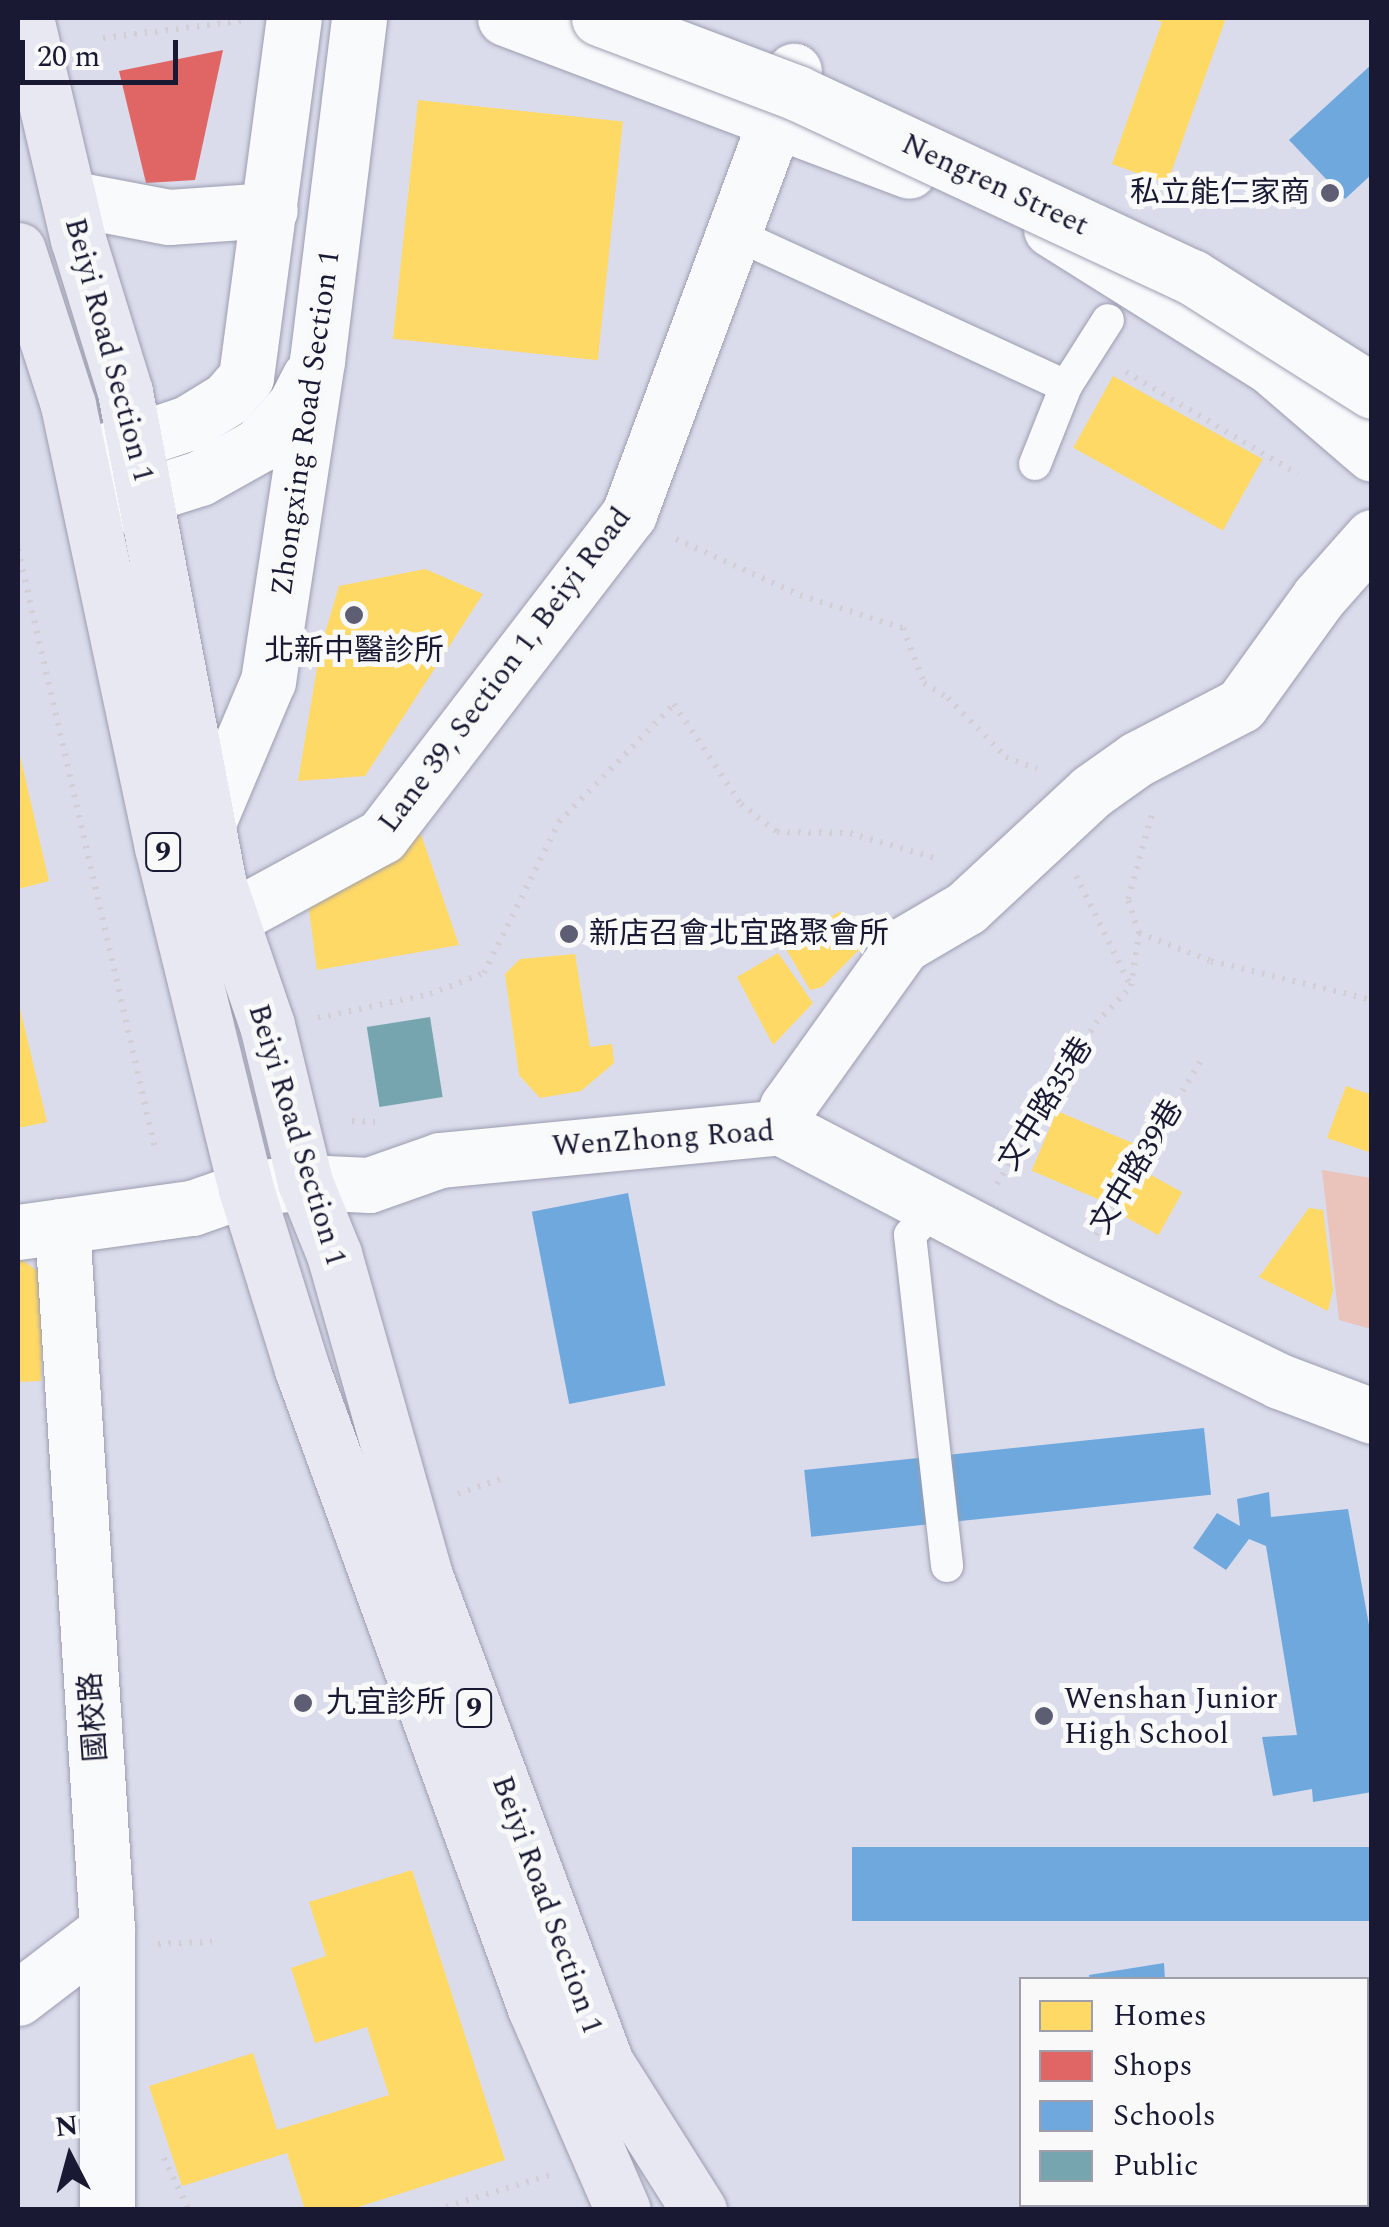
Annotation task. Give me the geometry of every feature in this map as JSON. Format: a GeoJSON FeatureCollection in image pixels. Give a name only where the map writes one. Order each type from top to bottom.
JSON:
{"type":"FeatureCollection","features":[{"type":"Feature","properties":{"kind":"main road","name":"Beiyi Road Section 1"},"geometry":{"type":"LineString","coordinates":[[26,18],[68,198],[125,392],[228,920],[267,1025],[306,1182],[334,1254],[424,1573],[606,2063],[699,2210]]}},
{"type":"Feature","properties":{"kind":"main road","name":"Beiyi Road Section 1"},"geometry":{"type":"LineString","coordinates":[[18,250],[68,405],[162,846],[246,1189],[302,1369],[521,1972],[623,2210]]}},
{"type":"Feature","properties":{"kind":"street"},"geometry":{"type":"LineString","coordinates":[[91,512],[221,404],[246,377],[294,18]]}},
{"type":"Feature","properties":{"kind":"street","name":"Zhongxing Road Section 1"},"geometry":{"type":"LineString","coordinates":[[210,818],[268,681],[317,361],[360,18]]}},
{"type":"Feature","properties":{"kind":"street"},"geometry":{"type":"LineString","coordinates":[[505,18],[786,95]]}},
{"type":"Feature","properties":{"kind":"street","name":"Nengren Street"},"geometry":{"type":"LineString","coordinates":[[598,18],[796,92],[1192,277],[1372,391]]}},
{"type":"Feature","properties":{"kind":"street"},"geometry":{"type":"LineString","coordinates":[[649,18],[786,95],[897,166],[1092,258],[1271,367],[1372,454]]}},
{"type":"Feature","properties":{"kind":"street","name":"Lane 39, Section 1, Beiyi Road"},"geometry":{"type":"LineString","coordinates":[[228,920],[382,836],[628,514],[786,95]]}},
{"type":"Feature","properties":{"kind":"street"},"geometry":{"type":"LineString","coordinates":[[68,198],[170,217],[270,210]]}},
{"type":"Feature","properties":{"kind":"street"},"geometry":{"type":"LineString","coordinates":[[77,459],[200,478],[258,446],[296,406],[317,361]]}},
{"type":"Feature","properties":{"kind":"street"},"geometry":{"type":"LineString","coordinates":[[780,1127],[786,1107],[903,945],[1004,876],[1092,791],[1137,759],[1241,705],[1318,597],[1372,537]]}},
{"type":"Feature","properties":{"kind":"street","name":"WenZhong Road"},"geometry":{"type":"LineString","coordinates":[[40,1229],[192,1208],[246,1189],[306,1182],[369,1185],[440,1160],[780,1127],[1071,1280],[1280,1381],[1372,1416]]}},
{"type":"Feature","properties":{"kind":"street","name":"國校路"},"geometry":{"type":"LineString","coordinates":[[40,1229],[108,1930],[107,2210]]}},
{"type":"Feature","properties":{"kind":"street"},"geometry":{"type":"LineString","coordinates":[[18,1998],[108,1930]]}},
{"type":"Feature","properties":{"kind":"lane"},"geometry":{"type":"LineString","coordinates":[[735,234],[1066,386]]}},
{"type":"Feature","properties":{"kind":"lane"},"geometry":{"type":"LineString","coordinates":[[1035,464],[1066,386],[1108,320]]}},
{"type":"Feature","properties":{"kind":"lane"},"geometry":{"type":"LineString","coordinates":[[946,1566],[910,1236],[953,1219]]}},
{"type":"Feature","properties":{"kind":"path"},"geometry":{"type":"LineString","coordinates":[[1085,351],[1298,474]]}},
{"type":"Feature","properties":{"kind":"path"},"geometry":{"type":"LineString","coordinates":[[628,514],[800,595],[903,628],[924,682],[1006,757],[1092,791],[1077,838],[1075,873],[1131,987]]}},
{"type":"Feature","properties":{"kind":"path"},"geometry":{"type":"LineString","coordinates":[[18,549],[156,1148]]}},
{"type":"Feature","properties":{"kind":"path"},"geometry":{"type":"LineString","coordinates":[[267,1025],[430,994],[484,973],[559,822],[674,704],[741,804],[777,832],[850,833],[1004,876]]}},
{"type":"Feature","properties":{"kind":"path"},"geometry":{"type":"LineString","coordinates":[[1128,899],[1139,932],[1131,987]]}},
{"type":"Feature","properties":{"kind":"path"},"geometry":{"type":"LineString","coordinates":[[1139,932],[1211,961],[1372,1000]]}},
{"type":"Feature","properties":{"kind":"path","name":"文中路35巷"},"geometry":{"type":"LineString","coordinates":[[953,1219],[1096,1023],[1131,987]]}},
{"type":"Feature","properties":{"kind":"path","name":"文中路39巷"},"geometry":{"type":"LineString","coordinates":[[1071,1280],[1204,1056]]}},
{"type":"Feature","properties":{"kind":"path"},"geometry":{"type":"LineString","coordinates":[[352,1121],[367,1122]]}},
{"type":"Feature","properties":{"kind":"path"},"geometry":{"type":"LineString","coordinates":[[436,2210],[600,2159]]}},
{"type":"Feature","properties":{"kind":"shaded area"},"geometry":{"type":"Polygon","coordinates":[[[1322,1170],[1371,1178],[1371,1329],[1339,1320],[1322,1170]]]}},
{"type":"Feature","properties":{"kind":"building: Homes"},"geometry":{"type":"Polygon","coordinates":[[[1150,18],[1226,18],[1167,184],[1112,164],[1162,22],[1150,18]]]}},
{"type":"Feature","properties":{"kind":"building: Homes"},"geometry":{"type":"Polygon","coordinates":[[[418,100],[623,122],[598,360],[393,339],[418,100]]]}},
{"type":"Feature","properties":{"kind":"building: Homes"},"geometry":{"type":"Polygon","coordinates":[[[1113,376],[1263,459],[1223,531],[1073,448],[1113,376]]]}},
{"type":"Feature","properties":{"kind":"building: Homes"},"geometry":{"type":"Polygon","coordinates":[[[425,569],[483,594],[365,776],[298,781],[320,650],[339,586],[425,569]]]}},
{"type":"Feature","properties":{"kind":"building: Homes"},"geometry":{"type":"Polygon","coordinates":[[[18,747],[49,881],[18,889],[18,747]]]}},
{"type":"Feature","properties":{"kind":"building: Homes"},"geometry":{"type":"Polygon","coordinates":[[[421,834],[459,945],[317,970],[308,902],[421,834]]]}},
{"type":"Feature","properties":{"kind":"building: Homes"},"geometry":{"type":"Polygon","coordinates":[[[841,911],[864,945],[822,987],[810,990],[783,944],[841,911]]]}},
{"type":"Feature","properties":{"kind":"building: Homes"},"geometry":{"type":"Polygon","coordinates":[[[778,953],[813,1003],[773,1045],[737,977],[778,953]]]}},
{"type":"Feature","properties":{"kind":"building: Homes"},"geometry":{"type":"Polygon","coordinates":[[[575,954],[590,1047],[612,1044],[614,1063],[581,1091],[540,1098],[519,1075],[505,974],[520,959],[575,954]]]}},
{"type":"Feature","properties":{"kind":"building: Homes"},"geometry":{"type":"Polygon","coordinates":[[[18,1000],[47,1122],[18,1128],[18,1000]]]}},
{"type":"Feature","properties":{"kind":"building: Homes"},"geometry":{"type":"Polygon","coordinates":[[[1346,1086],[1372,1095],[1372,1153],[1327,1138],[1346,1086]]]}},
{"type":"Feature","properties":{"kind":"building: Homes"},"geometry":{"type":"Polygon","coordinates":[[[1057,1111],[1135,1144],[1110,1204],[1032,1171],[1057,1111]]]}},
{"type":"Feature","properties":{"kind":"building: Homes"},"geometry":{"type":"Polygon","coordinates":[[[1142,1170],[1182,1192],[1158,1235],[1118,1213],[1142,1170]]]}},
{"type":"Feature","properties":{"kind":"building: Homes"},"geometry":{"type":"Polygon","coordinates":[[[1309,1208],[1323,1210],[1333,1290],[1328,1311],[1259,1277],[1309,1208]]]}},
{"type":"Feature","properties":{"kind":"building: Homes"},"geometry":{"type":"Polygon","coordinates":[[[18,1257],[43,1275],[41,1381],[18,1382],[18,1257]]]}},
{"type":"Feature","properties":{"kind":"building: Homes"},"geometry":{"type":"Polygon","coordinates":[[[412,1870],[505,2160],[349,2210],[305,2210],[287,2153],[182,2186],[149,2086],[253,2053],[277,2130],[389,2095],[367,2027],[315,2043],[291,1968],[326,1956],[309,1902],[412,1870]]]}},
{"type":"Feature","properties":{"kind":"building: Shops"},"geometry":{"type":"Polygon","coordinates":[[[223,50],[195,180],[146,183],[119,71],[223,50]]]}},
{"type":"Feature","properties":{"kind":"building: Schools"},"geometry":{"type":"Polygon","coordinates":[[[1372,64],[1372,174],[1345,199],[1289,140],[1372,64]]]}},
{"type":"Feature","properties":{"kind":"building: Schools"},"geometry":{"type":"Polygon","coordinates":[[[628,1193],[665,1385],[569,1404],[532,1212],[628,1193]]]}},
{"type":"Feature","properties":{"kind":"building: Schools"},"geometry":{"type":"Polygon","coordinates":[[[1204,1428],[1211,1495],[811,1537],[804,1470],[1204,1428]]]}},
{"type":"Feature","properties":{"kind":"building: Schools"},"geometry":{"type":"Polygon","coordinates":[[[1269,1492],[1271,1517],[1348,1509],[1372,1642],[1372,1792],[1313,1802],[1312,1789],[1273,1796],[1262,1737],[1297,1735],[1266,1546],[1249,1539],[1226,1570],[1193,1548],[1217,1513],[1240,1526],[1237,1499],[1269,1492]]]}},
{"type":"Feature","properties":{"kind":"building: Schools"},"geometry":{"type":"Polygon","coordinates":[[[852,1847],[1372,1847],[1372,1921],[852,1921],[852,1847]]]}},
{"type":"Feature","properties":{"kind":"building: Schools"},"geometry":{"type":"Polygon","coordinates":[[[1164,1963],[1165,1977],[1089,1975],[1164,1963]]]}},
{"type":"Feature","properties":{"kind":"building: Schools"},"geometry":{"type":"Polygon","coordinates":[[[1025,2207],[1150,2207],[1150,2210],[1025,2207]]]}},
{"type":"Feature","properties":{"kind":"building: Public"},"geometry":{"type":"Polygon","coordinates":[[[430,1017],[443,1097],[379,1107],[367,1027],[430,1017]]]}},
{"type":"Feature","properties":{"kind":"place","name":"私立能仁家商"},"geometry":{"type":"Point","coordinates":[1330,193]}},
{"type":"Feature","properties":{"kind":"place","name":"北新中醫診所"},"geometry":{"type":"Point","coordinates":[354,615]}},
{"type":"Feature","properties":{"kind":"place","name":"新店召會北宜路聚會所"},"geometry":{"type":"Point","coordinates":[569,934]}},
{"type":"Feature","properties":{"kind":"place","name":"九宜診所"},"geometry":{"type":"Point","coordinates":[303,1703]}},
{"type":"Feature","properties":{"kind":"place","name":"Wenshan Junior High School"},"geometry":{"type":"Point","coordinates":[1044,1716]}}]}
